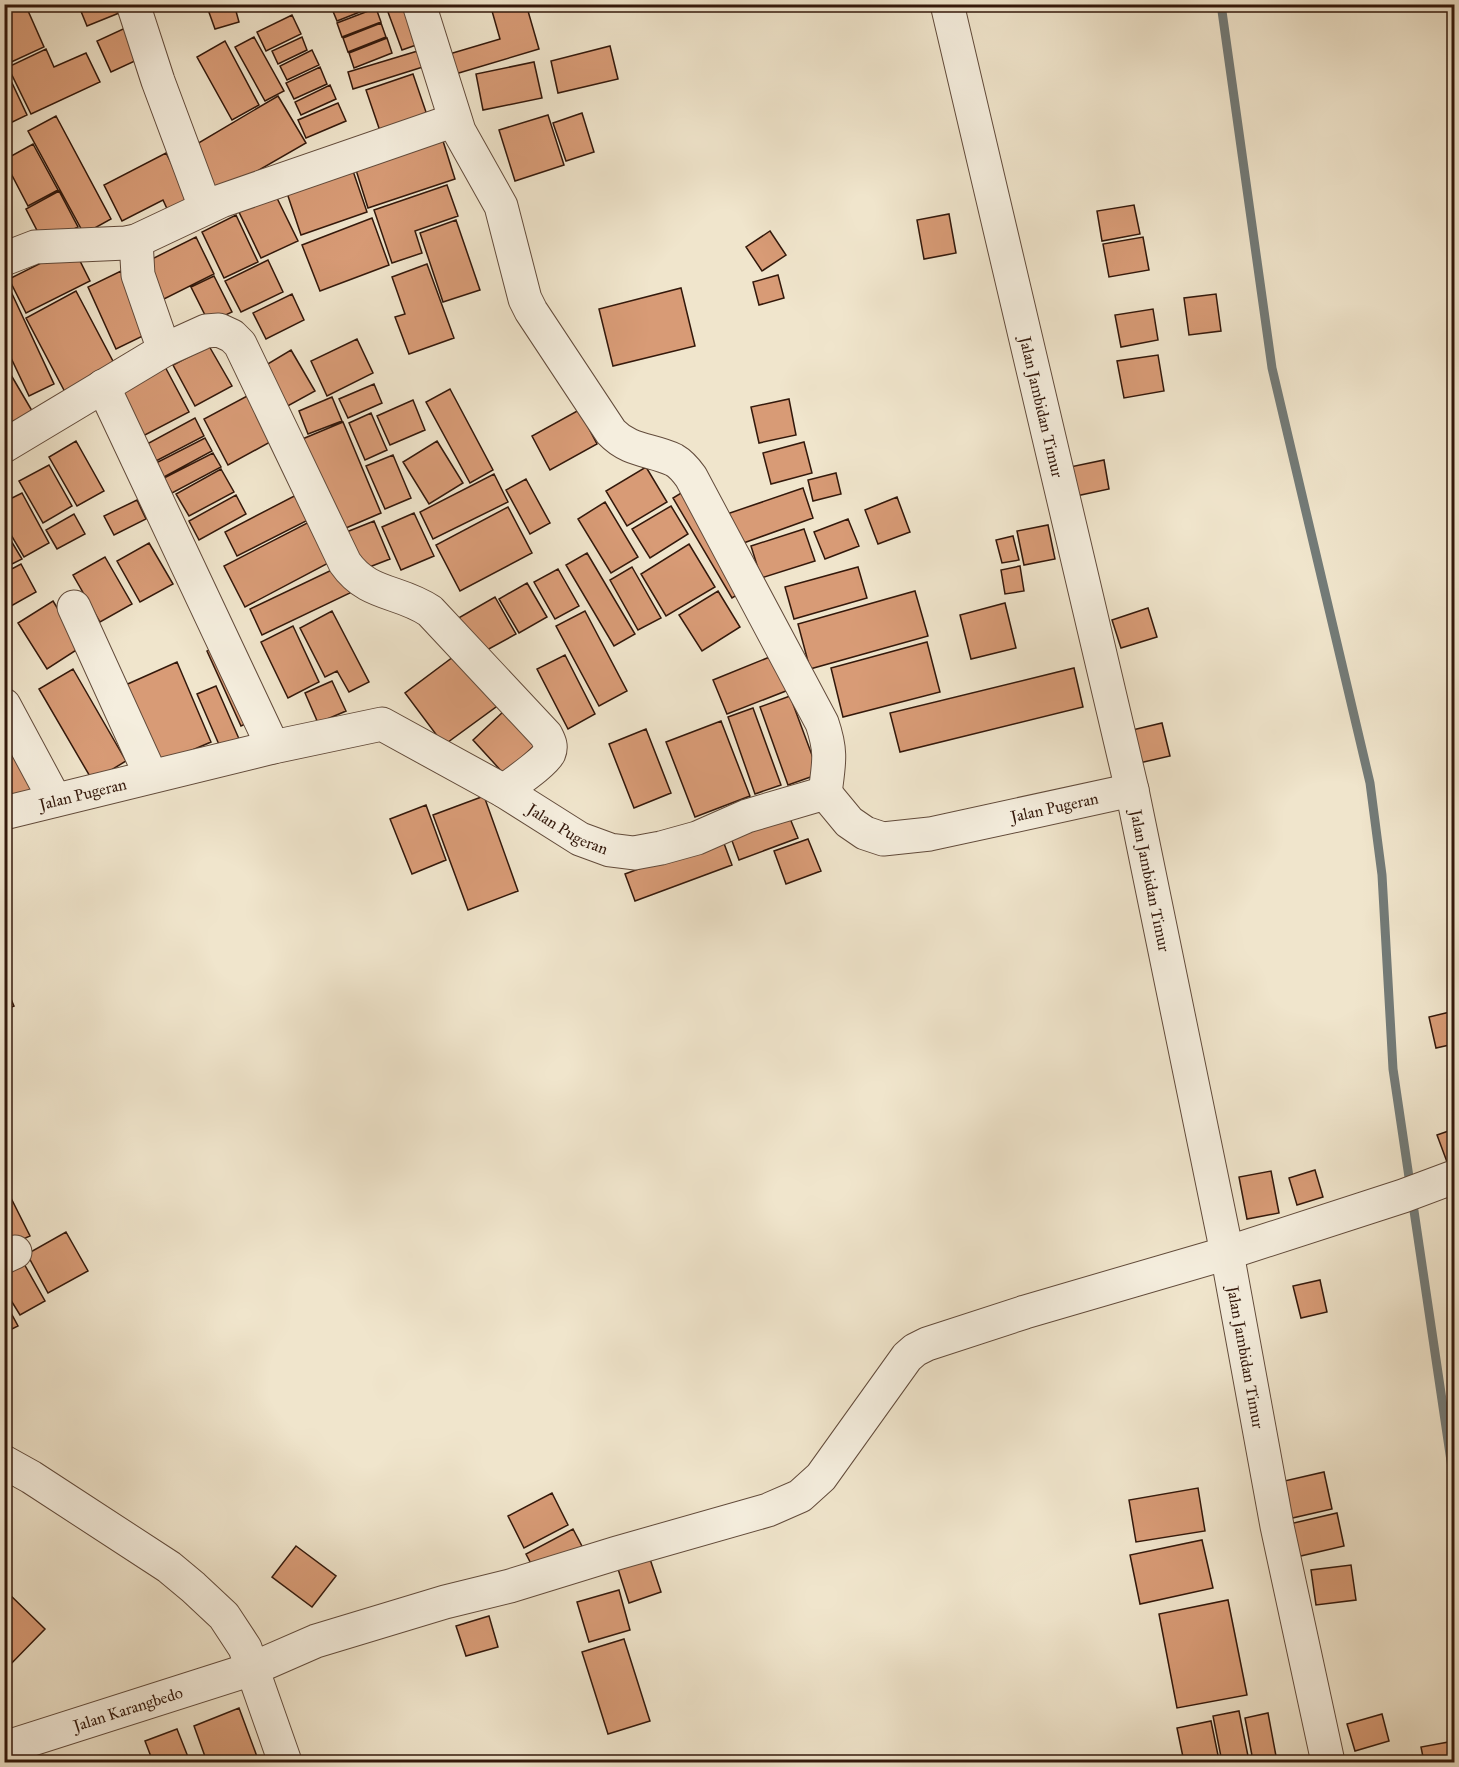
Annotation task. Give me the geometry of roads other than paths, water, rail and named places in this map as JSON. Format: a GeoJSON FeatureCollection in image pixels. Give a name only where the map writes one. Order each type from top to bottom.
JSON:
{"type":"FeatureCollection","features":[{"type":"Feature","properties":{"kind":"street"},"geometry":{"type":"LineString","coordinates":[[133,4],[158,81],[205,207]]}},
{"type":"Feature","properties":{"kind":"street"},"geometry":{"type":"LineString","coordinates":[[419,4],[459,131],[501,206],[525,299],[539,324],[611,432],[628,446],[674,460],[683,466],[691,477],[822,723],[830,756],[825,793]]}},
{"type":"Feature","properties":{"kind":"street","name":"Jalan Jambidan Timur"},"geometry":{"type":"LineString","coordinates":[[947,4],[1132,790],[1227,1252],[1276,1526],[1328,1762]]}},
{"type":"Feature","properties":{"kind":"street"},"geometry":{"type":"LineString","coordinates":[[4,259],[35,247],[136,241],[205,207],[455,120]]}},
{"type":"Feature","properties":{"kind":"street"},"geometry":{"type":"LineString","coordinates":[[136,241],[138,275],[164,350]]}},
{"type":"Feature","properties":{"kind":"street"},"geometry":{"type":"LineString","coordinates":[[4,446],[164,350],[206,331],[219,330],[232,336],[240,344],[345,564],[351,572],[368,586],[430,610],[546,735],[551,744],[549,753],[504,791]]}},
{"type":"Feature","properties":{"kind":"street"},"geometry":{"type":"LineString","coordinates":[[103,386],[273,747]]}},
{"type":"Feature","properties":{"kind":"street"},"geometry":{"type":"LineString","coordinates":[[74,608],[151,776]]}},
{"type":"Feature","properties":{"kind":"street"},"geometry":{"type":"LineString","coordinates":[[4,705],[55,800]]}},
{"type":"Feature","properties":{"kind":"street","name":"Jalan Pugeran"},"geometry":{"type":"LineString","coordinates":[[4,813],[273,747],[382,724],[504,791],[580,838],[610,850],[634,853],[697,838],[747,816],[825,793],[849,822],[865,833],[884,839],[930,834],[1132,790]]}},
{"type":"Feature","properties":{"kind":"street","name":"Jalan Karangbedo"},"geometry":{"type":"LineString","coordinates":[[4,1748],[252,1669],[316,1641],[414,1611],[510,1587],[617,1553],[768,1510],[800,1496],[821,1477],[907,1357],[927,1344],[1025,1312],[1227,1252],[1429,1186]]}},
{"type":"Feature","properties":{"kind":"street"},"geometry":{"type":"LineString","coordinates":[[4,1462],[31,1477],[169,1567],[224,1616],[245,1648],[285,1762]]}},
{"type":"Feature","properties":{"kind":"waterway"},"geometry":{"type":"LineString","coordinates":[[1221,4],[1272,368],[1370,783],[1382,875],[1393,1069],[1454,1481]]}}]}
